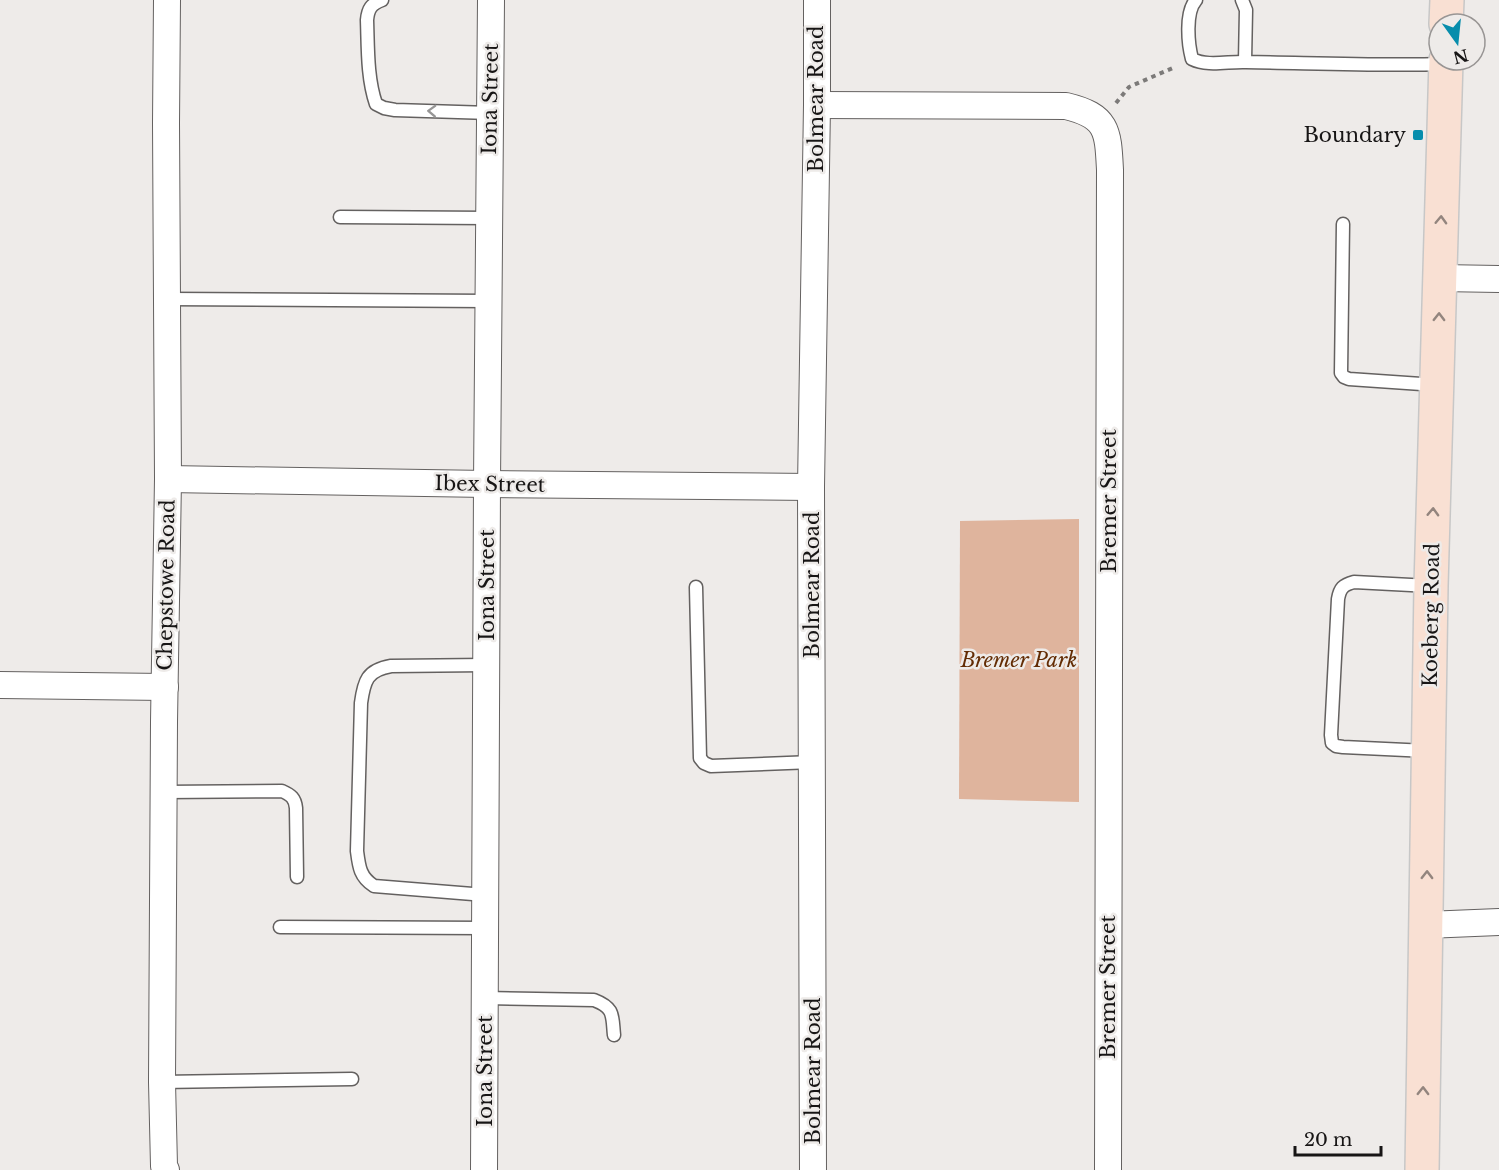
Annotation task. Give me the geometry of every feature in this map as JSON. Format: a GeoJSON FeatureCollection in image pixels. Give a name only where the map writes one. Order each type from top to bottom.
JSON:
{"type":"FeatureCollection","features":[{"type":"Feature","properties":{"kind":"main road","name":"Koeberg Road"},"geometry":{"type":"LineString","coordinates":[[1422,1170],[1431,586],[1446,72]]}},
{"type":"Feature","properties":{"kind":"street","name":"Chepstowe Road"},"geometry":{"type":"LineString","coordinates":[[166,1170],[164,1166],[162,1082],[168,479],[167,0]]}},
{"type":"Feature","properties":{"kind":"street","name":"Iona Street"},"geometry":{"type":"LineString","coordinates":[[484,1170],[491,0]]}},
{"type":"Feature","properties":{"kind":"street","name":"Bolmear Road"},"geometry":{"type":"LineString","coordinates":[[813,1170],[811,487],[817,0]]}},
{"type":"Feature","properties":{"kind":"street"},"geometry":{"type":"LineString","coordinates":[[817,105],[1066,106],[1083,110],[1101,122]]}},
{"type":"Feature","properties":{"kind":"street","name":"Bremer Street"},"geometry":{"type":"LineString","coordinates":[[1101,122],[1109,141],[1110,170],[1108,1170]]}},
{"type":"Feature","properties":{"kind":"street"},"geometry":{"type":"LineString","coordinates":[[1440,278],[1499,279]]}},
{"type":"Feature","properties":{"kind":"street","name":"Ibex Street"},"geometry":{"type":"LineString","coordinates":[[168,479],[811,487]]}},
{"type":"Feature","properties":{"kind":"street"},"geometry":{"type":"LineString","coordinates":[[0,685],[165,687]]}},
{"type":"Feature","properties":{"kind":"street"},"geometry":{"type":"LineString","coordinates":[[1426,925],[1499,922]]}},
{"type":"Feature","properties":{"kind":"lane"},"geometry":{"type":"LineString","coordinates":[[382,0],[374,3],[368,10],[367,20],[372,94],[376,104],[395,110],[490,113]]}},
{"type":"Feature","properties":{"kind":"lane"},"geometry":{"type":"LineString","coordinates":[[1196,0],[1189,18],[1189,38],[1192,59],[1199,62],[1394,66],[1427,63]]}},
{"type":"Feature","properties":{"kind":"lane"},"geometry":{"type":"LineString","coordinates":[[1242,0],[1246,10],[1245,62]]}},
{"type":"Feature","properties":{"kind":"lane"},"geometry":{"type":"LineString","coordinates":[[340,217],[489,218]]}},
{"type":"Feature","properties":{"kind":"lane"},"geometry":{"type":"LineString","coordinates":[[1343,224],[1341,373],[1349,380],[1437,385]]}},
{"type":"Feature","properties":{"kind":"lane"},"geometry":{"type":"LineString","coordinates":[[167,299],[489,301]]}},
{"type":"Feature","properties":{"kind":"lane"},"geometry":{"type":"LineString","coordinates":[[1428,751],[1336,746],[1332,743],[1331,735],[1340,590],[1345,585],[1354,582],[1431,586]]}},
{"type":"Feature","properties":{"kind":"lane"},"geometry":{"type":"LineString","coordinates":[[696,587],[700,758],[704,764],[711,766],[813,762]]}},
{"type":"Feature","properties":{"kind":"lane"},"geometry":{"type":"LineString","coordinates":[[485,896],[374,886],[366,880],[362,873],[357,851],[362,703],[368,678],[373,672],[391,666],[486,665]]}},
{"type":"Feature","properties":{"kind":"lane"},"geometry":{"type":"LineString","coordinates":[[164,792],[282,791],[290,794],[297,808],[297,877]]}},
{"type":"Feature","properties":{"kind":"lane"},"geometry":{"type":"LineString","coordinates":[[280,927],[485,928]]}},
{"type":"Feature","properties":{"kind":"lane"},"geometry":{"type":"LineString","coordinates":[[485,998],[594,1000],[607,1005],[612,1012],[614,1035]]}},
{"type":"Feature","properties":{"kind":"lane"},"geometry":{"type":"LineString","coordinates":[[162,1082],[352,1079]]}},
{"type":"Feature","properties":{"kind":"path"},"geometry":{"type":"LineString","coordinates":[[1101,122],[1129,87],[1192,59]]}},
{"type":"Feature","properties":{"kind":"green space","name":"Bremer Park"},"geometry":{"type":"Polygon","coordinates":[[[1079,519],[1079,802],[959,799],[960,521],[1079,519]]]}},
{"type":"Feature","properties":{"kind":"place","name":"Boundary"},"geometry":{"type":"Point","coordinates":[1418,135]}}]}
